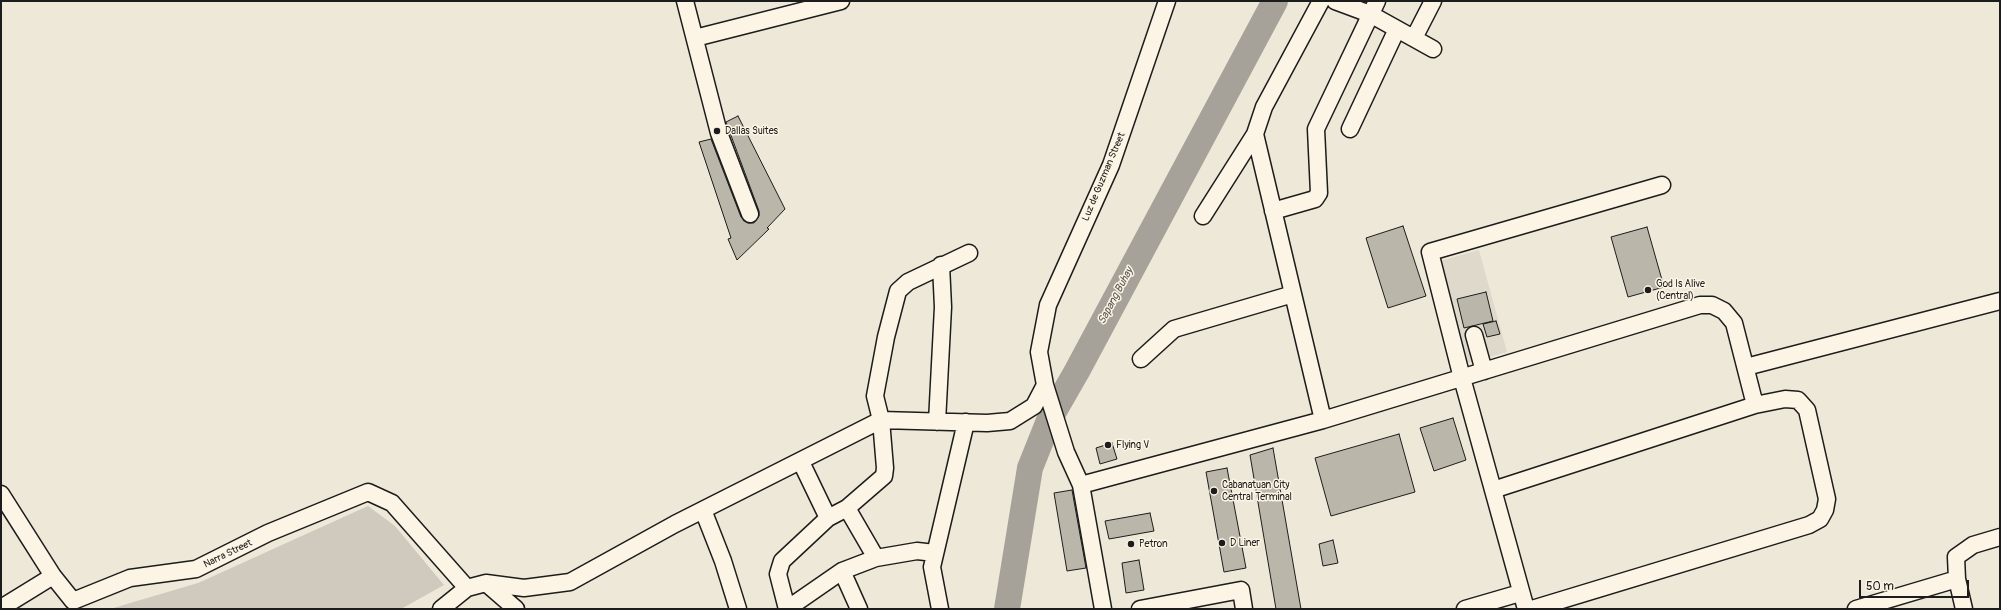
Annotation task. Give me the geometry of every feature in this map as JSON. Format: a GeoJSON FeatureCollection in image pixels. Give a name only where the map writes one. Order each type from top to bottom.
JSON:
{"type":"FeatureCollection","features":[{"type":"Feature","properties":{"kind":"street"},"geometry":{"type":"LineString","coordinates":[[685,1],[719,133],[750,214]]}},
{"type":"Feature","properties":{"kind":"street"},"geometry":{"type":"LineString","coordinates":[[695,38],[801,6],[841,1]]}},
{"type":"Feature","properties":{"kind":"street","name":"Luz de Guzman Street"},"geometry":{"type":"LineString","coordinates":[[1047,391],[1039,352],[1048,305],[1111,165],[1167,1]]}},
{"type":"Feature","properties":{"kind":"street"},"geometry":{"type":"LineString","coordinates":[[1203,216],[1255,134],[1264,107],[1322,1]]}},
{"type":"Feature","properties":{"kind":"street"},"geometry":{"type":"LineString","coordinates":[[1335,1],[1374,7],[1397,29],[1433,49]]}},
{"type":"Feature","properties":{"kind":"street"},"geometry":{"type":"LineString","coordinates":[[1414,38],[1433,1]]}},
{"type":"Feature","properties":{"kind":"street"},"geometry":{"type":"LineString","coordinates":[[1273,211],[1315,200],[1320,193],[1316,129],[1374,7]]}},
{"type":"Feature","properties":{"kind":"street"},"geometry":{"type":"LineString","coordinates":[[1350,129],[1397,29]]}},
{"type":"Feature","properties":{"kind":"street"},"geometry":{"type":"LineString","coordinates":[[1255,134],[1323,420]]}},
{"type":"Feature","properties":{"kind":"street"},"geometry":{"type":"LineString","coordinates":[[1526,609],[1520,592],[1462,378],[1430,252],[1662,185]]}},
{"type":"Feature","properties":{"kind":"street"},"geometry":{"type":"LineString","coordinates":[[935,553],[917,550],[876,558],[842,571],[787,609],[778,574],[782,561],[828,518],[847,508],[884,476],[885,468],[881,420],[875,396],[886,337],[898,291],[908,282],[969,253]]}},
{"type":"Feature","properties":{"kind":"street"},"geometry":{"type":"LineString","coordinates":[[937,422],[943,307],[941,265]]}},
{"type":"Feature","properties":{"kind":"street"},"geometry":{"type":"LineString","coordinates":[[1141,359],[1174,329],[1292,294]]}},
{"type":"Feature","properties":{"kind":"street"},"geometry":{"type":"LineString","coordinates":[[1746,367],[2000,301]]}},
{"type":"Feature","properties":{"kind":"street"},"geometry":{"type":"LineString","coordinates":[[1081,485],[1323,420],[1700,305],[1712,305],[1724,311],[1734,323],[1755,405]]}},
{"type":"Feature","properties":{"kind":"street"},"geometry":{"type":"LineString","coordinates":[[1474,335],[1484,371]]}},
{"type":"Feature","properties":{"kind":"street"},"geometry":{"type":"LineString","coordinates":[[442,609],[467,588],[486,583],[524,588],[570,582],[702,510],[801,462],[881,420],[987,423],[1010,421],[1034,406],[1047,391]]}},
{"type":"Feature","properties":{"kind":"street"},"geometry":{"type":"LineString","coordinates":[[1047,391],[1066,452],[1081,485],[1103,609]]}},
{"type":"Feature","properties":{"kind":"street"},"geometry":{"type":"LineString","coordinates":[[1493,490],[1755,405],[1785,399],[1798,400],[1807,410],[1827,500],[1825,510],[1820,519],[1809,525],[1532,609]]}},
{"type":"Feature","properties":{"kind":"street"},"geometry":{"type":"LineString","coordinates":[[940,609],[932,567],[966,422]]}},
{"type":"Feature","properties":{"kind":"street"},"geometry":{"type":"LineString","coordinates":[[801,462],[828,518]]}},
{"type":"Feature","properties":{"kind":"street","name":"Narra Street"},"geometry":{"type":"LineString","coordinates":[[1,494],[53,576],[73,601],[130,578],[196,569],[268,534],[368,492],[392,503],[467,588]]}},
{"type":"Feature","properties":{"kind":"street"},"geometry":{"type":"LineString","coordinates":[[847,508],[876,558]]}},
{"type":"Feature","properties":{"kind":"street"},"geometry":{"type":"LineString","coordinates":[[702,510],[723,561],[738,609]]}},
{"type":"Feature","properties":{"kind":"street"},"geometry":{"type":"LineString","coordinates":[[1964,609],[1957,579],[1956,557],[1973,545],[2000,537]]}},
{"type":"Feature","properties":{"kind":"street"},"geometry":{"type":"LineString","coordinates":[[842,571],[858,609]]}},
{"type":"Feature","properties":{"kind":"street"},"geometry":{"type":"LineString","coordinates":[[1,608],[53,576]]}},
{"type":"Feature","properties":{"kind":"street"},"geometry":{"type":"LineString","coordinates":[[1856,609],[1884,605],[1957,579]]}},
{"type":"Feature","properties":{"kind":"street"},"geometry":{"type":"LineString","coordinates":[[486,583],[516,609]]}},
{"type":"Feature","properties":{"kind":"street"},"geometry":{"type":"LineString","coordinates":[[1140,609],[1241,590],[1244,609]]}},
{"type":"Feature","properties":{"kind":"street"},"geometry":{"type":"LineString","coordinates":[[1465,609],[1520,592]]}},
{"type":"Feature","properties":{"kind":"shaded area"},"geometry":{"type":"Polygon","coordinates":[[[1479,250],[1507,352],[1468,363],[1440,261],[1479,250]]]}},
{"type":"Feature","properties":{"kind":"shaded area"},"geometry":{"type":"Polygon","coordinates":[[[368,506],[395,526],[444,585],[401,609],[110,609],[198,583],[368,506]]]}},
{"type":"Feature","properties":{"kind":"building"},"geometry":{"type":"Polygon","coordinates":[[[738,116],[785,209],[767,228],[769,229],[737,260],[728,239],[731,238],[699,142],[711,139],[741,217],[748,223],[754,223],[759,216],[759,211],[726,122],[738,116]]]}},
{"type":"Feature","properties":{"kind":"building"},"geometry":{"type":"Polygon","coordinates":[[[1403,226],[1426,296],[1388,308],[1366,238],[1403,226]]]}},
{"type":"Feature","properties":{"kind":"building"},"geometry":{"type":"Polygon","coordinates":[[[1647,227],[1664,287],[1628,297],[1611,237],[1647,227]]]}},
{"type":"Feature","properties":{"kind":"building"},"geometry":{"type":"Polygon","coordinates":[[[1486,292],[1493,321],[1464,328],[1457,299],[1486,292]]]}},
{"type":"Feature","properties":{"kind":"building"},"geometry":{"type":"Polygon","coordinates":[[[1496,321],[1500,334],[1487,337],[1483,324],[1496,321]]]}},
{"type":"Feature","properties":{"kind":"building"},"geometry":{"type":"Polygon","coordinates":[[[1453,418],[1466,460],[1434,471],[1420,428],[1453,418]]]}},
{"type":"Feature","properties":{"kind":"building"},"geometry":{"type":"Polygon","coordinates":[[[1399,434],[1415,492],[1331,516],[1315,458],[1399,434]]]}},
{"type":"Feature","properties":{"kind":"building"},"geometry":{"type":"Polygon","coordinates":[[[1112,443],[1117,459],[1100,464],[1096,448],[1112,443]]]}},
{"type":"Feature","properties":{"kind":"building"},"geometry":{"type":"Polygon","coordinates":[[[1273,448],[1301,609],[1276,609],[1250,455],[1273,448]]]}},
{"type":"Feature","properties":{"kind":"building"},"geometry":{"type":"Polygon","coordinates":[[[1227,468],[1246,568],[1224,572],[1206,472],[1227,468]]]}},
{"type":"Feature","properties":{"kind":"building"},"geometry":{"type":"Polygon","coordinates":[[[1072,490],[1086,568],[1067,571],[1054,493],[1072,490]]]}},
{"type":"Feature","properties":{"kind":"building"},"geometry":{"type":"Polygon","coordinates":[[[1150,513],[1154,531],[1109,539],[1105,521],[1150,513]]]}},
{"type":"Feature","properties":{"kind":"building"},"geometry":{"type":"Polygon","coordinates":[[[1333,540],[1338,563],[1323,566],[1319,544],[1333,540]]]}},
{"type":"Feature","properties":{"kind":"building"},"geometry":{"type":"Polygon","coordinates":[[[1139,560],[1144,590],[1126,593],[1122,563],[1139,560]]]}},
{"type":"Feature","properties":{"kind":"waterway","name":"Sapang Buhay"},"geometry":{"type":"LineString","coordinates":[[1007,609],[1030,468],[1050,418],[1077,371],[1275,1]]}},
{"type":"Feature","properties":{"kind":"place","name":"Dallas Suites"},"geometry":{"type":"Point","coordinates":[717,131]}},
{"type":"Feature","properties":{"kind":"place","name":"God Is Alive (Central)"},"geometry":{"type":"Point","coordinates":[1648,290]}},
{"type":"Feature","properties":{"kind":"place","name":"Flying V"},"geometry":{"type":"Point","coordinates":[1108,445]}},
{"type":"Feature","properties":{"kind":"place","name":"Cabanatuan City Central Terminal"},"geometry":{"type":"Point","coordinates":[1214,491]}},
{"type":"Feature","properties":{"kind":"place","name":"D Liner"},"geometry":{"type":"Point","coordinates":[1222,543]}},
{"type":"Feature","properties":{"kind":"place","name":"Petron"},"geometry":{"type":"Point","coordinates":[1131,544]}}]}
